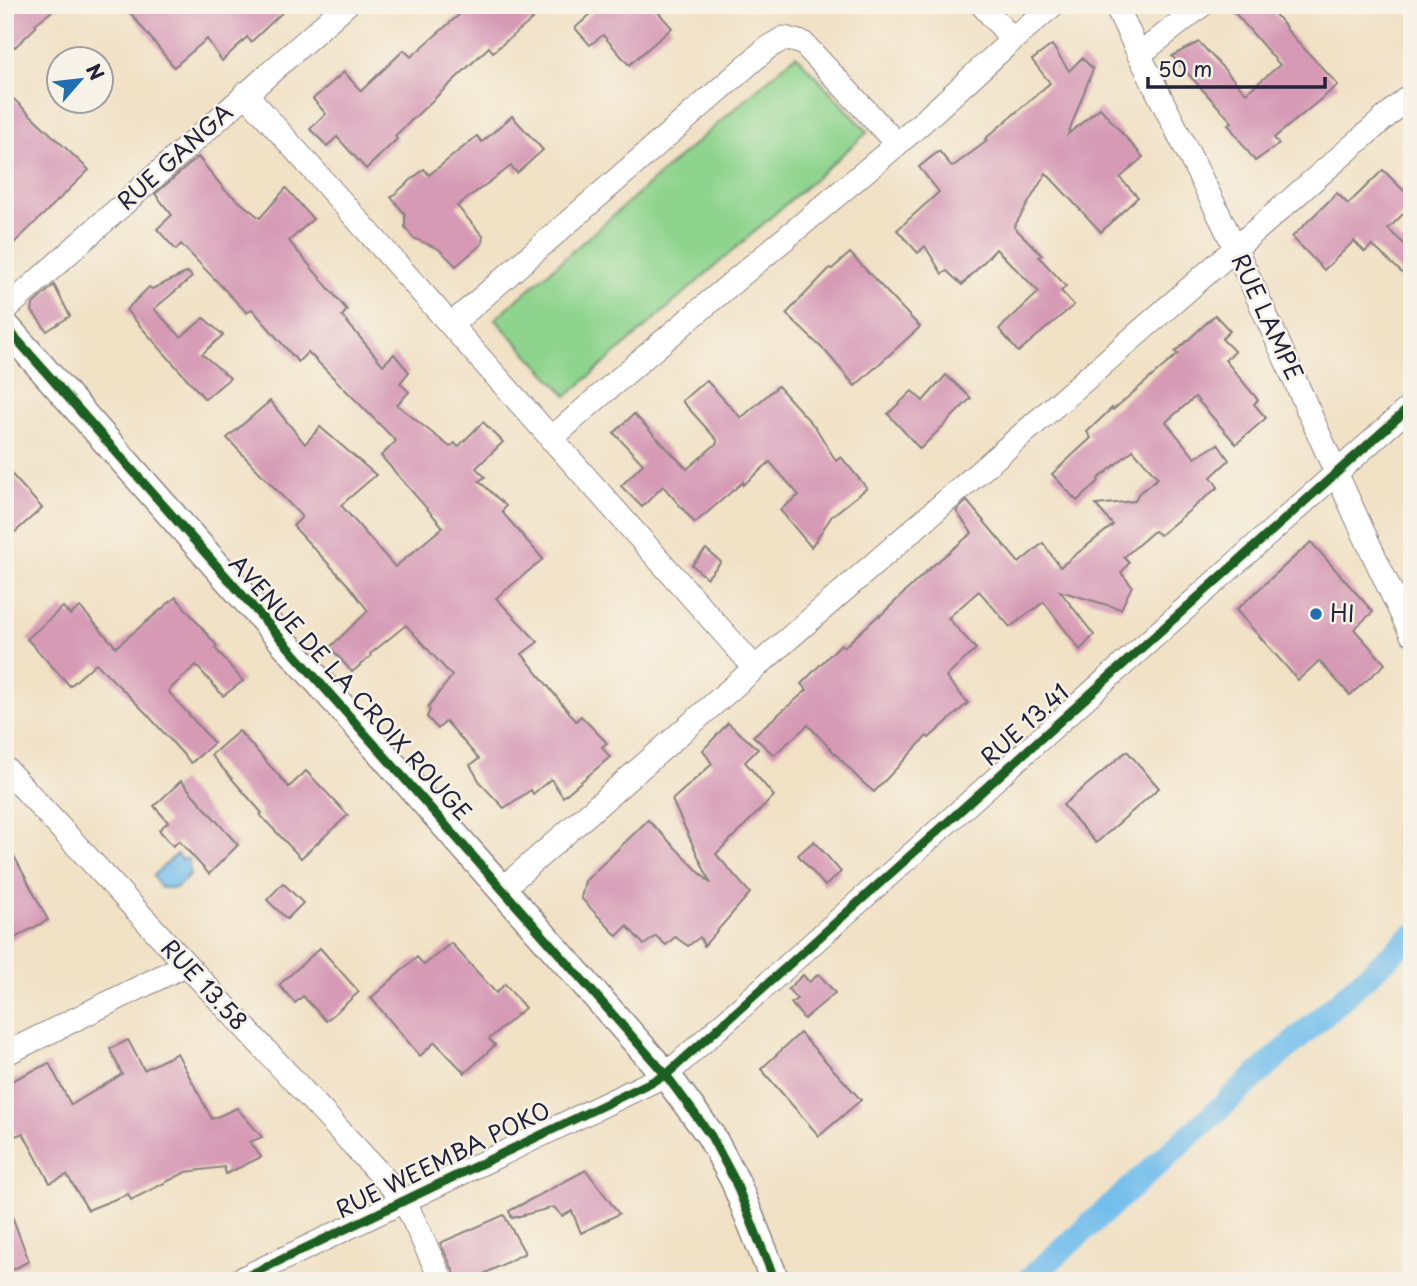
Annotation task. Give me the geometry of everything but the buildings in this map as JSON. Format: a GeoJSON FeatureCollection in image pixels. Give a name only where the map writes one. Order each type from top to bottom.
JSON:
{"type":"FeatureCollection","features":[{"type":"Feature","properties":{"kind":"street","name":"RUE GANGA"},"geometry":{"type":"LineString","coordinates":[[5,310],[346,5]]}},
{"type":"Feature","properties":{"kind":"street"},"geometry":{"type":"LineString","coordinates":[[982,5],[1012,39]]}},
{"type":"Feature","properties":{"kind":"street"},"geometry":{"type":"LineString","coordinates":[[551,439],[628,369],[897,144],[1053,5]]}},
{"type":"Feature","properties":{"kind":"street","name":"RUE LAMPE"},"geometry":{"type":"LineString","coordinates":[[1116,5],[1236,249],[1411,633]]}},
{"type":"Feature","properties":{"kind":"street"},"geometry":{"type":"LineString","coordinates":[[1139,55],[1202,5]]}},
{"type":"Feature","properties":{"kind":"street"},"geometry":{"type":"LineString","coordinates":[[452,324],[767,48],[784,38],[803,43],[897,144]]}},
{"type":"Feature","properties":{"kind":"street"},"geometry":{"type":"LineString","coordinates":[[245,93],[755,668]]}},
{"type":"Feature","properties":{"kind":"street"},"geometry":{"type":"LineString","coordinates":[[502,889],[1412,94]]}},
{"type":"Feature","properties":{"kind":"street","name":"AVENUE DE LA CROIX ROUGE"},"geometry":{"type":"LineString","coordinates":[[5,326],[666,1075],[711,1136],[735,1181],[775,1281]]}},
{"type":"Feature","properties":{"kind":"street","name":"RUE 13.41"},"geometry":{"type":"LineString","coordinates":[[666,1075],[1412,405]]}},
{"type":"Feature","properties":{"kind":"street","name":"RUE 13.58"},"geometry":{"type":"LineString","coordinates":[[5,768],[404,1200],[442,1281]]}},
{"type":"Feature","properties":{"kind":"street"},"geometry":{"type":"LineString","coordinates":[[5,1054],[185,965]]}},
{"type":"Feature","properties":{"kind":"street","name":"RUE WEEMBA POKO"},"geometry":{"type":"LineString","coordinates":[[237,1281],[666,1075]]}},
{"type":"Feature","properties":{"kind":"green space"},"geometry":{"type":"Polygon","coordinates":[[[796,55],[868,132],[567,396],[495,319],[796,55]]]}},
{"type":"Feature","properties":{"kind":"water"},"geometry":{"type":"Polygon","coordinates":[[[177,854],[181,859],[189,859],[190,875],[176,888],[161,888],[153,876],[177,854]]]}},
{"type":"Feature","properties":{"kind":"waterway"},"geometry":{"type":"LineString","coordinates":[[1027,1281],[1412,936]]}},
{"type":"Feature","properties":{"kind":"cycle path"},"geometry":{"type":"LineString","coordinates":[[5,326],[666,1075],[711,1136],[735,1181],[775,1281]]}},
{"type":"Feature","properties":{"kind":"cycle path"},"geometry":{"type":"LineString","coordinates":[[237,1281],[666,1075],[1412,405]]}},
{"type":"Feature","properties":{"kind":"place","name":"HI"},"geometry":{"type":"Point","coordinates":[1316,614]}}]}
